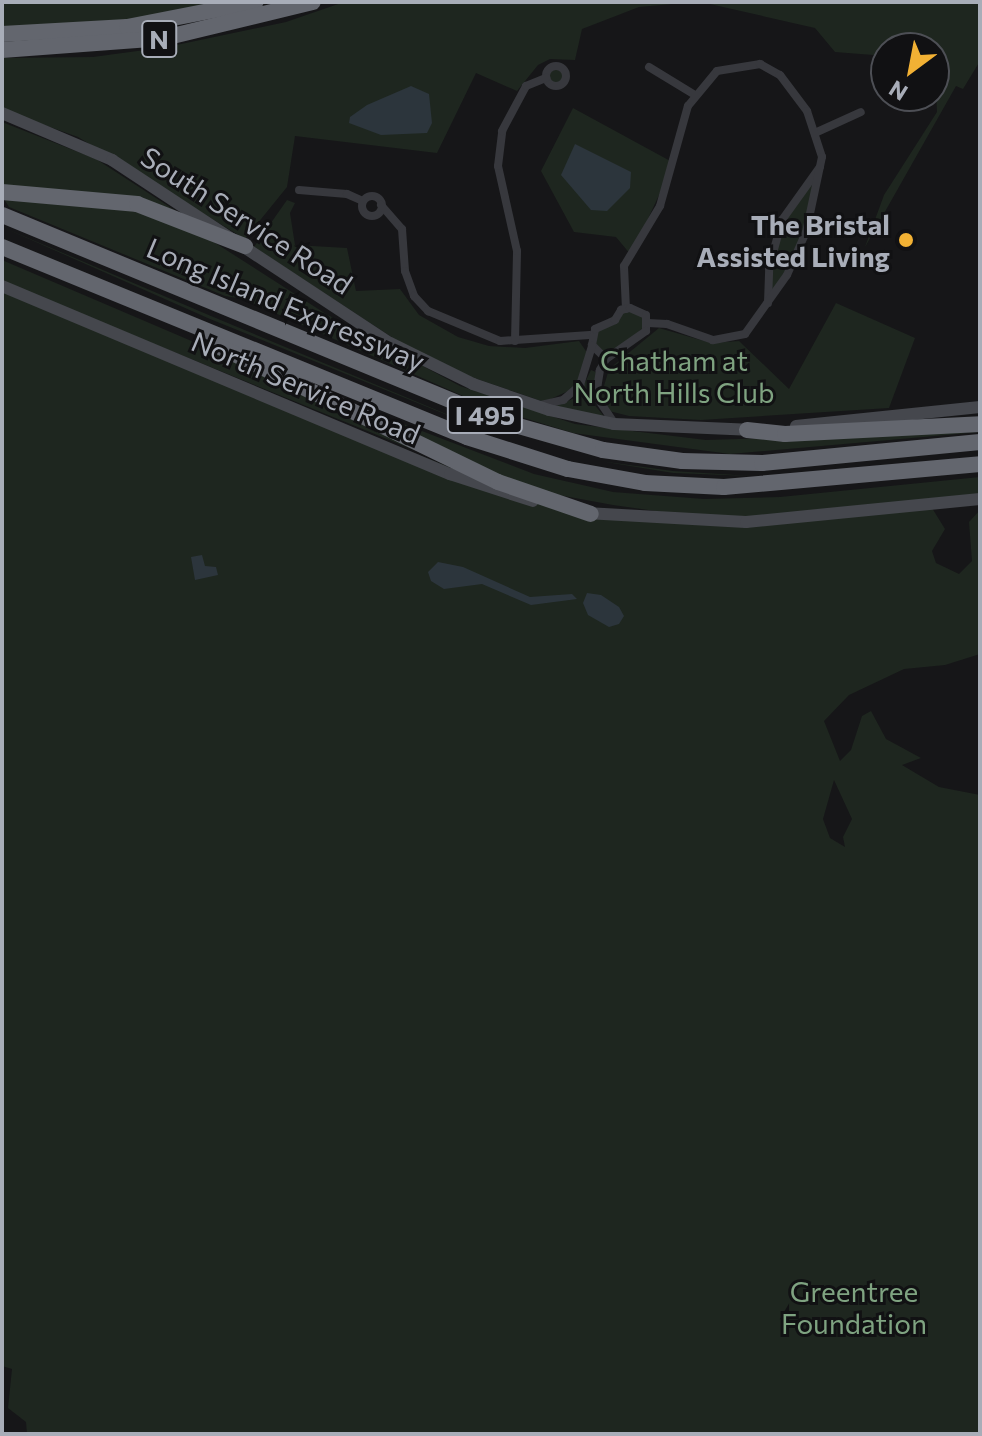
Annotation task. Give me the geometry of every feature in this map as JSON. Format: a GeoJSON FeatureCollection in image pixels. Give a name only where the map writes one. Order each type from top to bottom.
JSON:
{"type":"FeatureCollection","features":[{"type":"Feature","properties":{"kind":"highway","name":"N"},"geometry":{"type":"LineString","coordinates":[[2,34],[127,27],[256,2]]}},
{"type":"Feature","properties":{"kind":"highway","name":"N"},"geometry":{"type":"LineString","coordinates":[[2,50],[164,38],[313,2]]}},
{"type":"Feature","properties":{"kind":"highway"},"geometry":{"type":"LineString","coordinates":[[2,192],[137,204],[245,246]]}},
{"type":"Feature","properties":{"kind":"highway","name":"Long Island Expressway"},"geometry":{"type":"LineString","coordinates":[[2,215],[501,421],[603,450],[682,461],[762,463],[980,442]]}},
{"type":"Feature","properties":{"kind":"highway","name":"Long Island Expressway"},"geometry":{"type":"LineString","coordinates":[[2,247],[467,437],[593,474],[724,487],[980,464]]}},
{"type":"Feature","properties":{"kind":"highway"},"geometry":{"type":"LineString","coordinates":[[70,275],[88,292],[214,344],[498,482],[591,514]]}},
{"type":"Feature","properties":{"kind":"highway"},"geometry":{"type":"LineString","coordinates":[[747,430],[785,434],[980,424]]}},
{"type":"Feature","properties":{"kind":"main road","name":"South Service Road"},"geometry":{"type":"LineString","coordinates":[[2,113],[112,160],[413,356],[535,406],[614,424],[747,430],[980,407]]}},
{"type":"Feature","properties":{"kind":"main road","name":"North Service Road"},"geometry":{"type":"LineString","coordinates":[[2,286],[466,480],[591,514],[746,522],[980,499]]}},
{"type":"Feature","properties":{"kind":"street"},"geometry":{"type":"LineString","coordinates":[[535,406],[563,400],[580,385],[591,340],[626,309],[639,310],[648,323],[728,340],[745,334],[768,305],[806,232],[820,167],[817,132],[791,86],[760,64],[717,71],[695,95],[660,206],[624,266],[626,309]]}},
{"type":"Feature","properties":{"kind":"street"},"geometry":{"type":"LineString","coordinates":[[649,67],[695,95]]}},
{"type":"Feature","properties":{"kind":"street"},"geometry":{"type":"LineString","coordinates":[[515,341],[517,251],[501,193],[500,143],[526,86],[546,78]]}},
{"type":"Feature","properties":{"kind":"street"},"geometry":{"type":"LineString","coordinates":[[817,132],[861,112]]}},
{"type":"Feature","properties":{"kind":"street"},"geometry":{"type":"LineString","coordinates":[[768,305],[769,268],[782,220],[820,167]]}},
{"type":"Feature","properties":{"kind":"street"},"geometry":{"type":"LineString","coordinates":[[299,190],[347,194],[363,201],[368,215],[378,213],[381,205]]}},
{"type":"Feature","properties":{"kind":"street"},"geometry":{"type":"LineString","coordinates":[[363,201],[374,196],[402,229],[405,271],[414,296],[428,311],[474,332],[515,341],[591,340]]}},
{"type":"Feature","properties":{"kind":"street"},"geometry":{"type":"LineString","coordinates":[[614,424],[596,396],[606,359],[640,336],[648,323]]}},
{"type":"Feature","properties":{"kind":"street"},"geometry":{"type":"LineString","coordinates":[[591,340],[606,359]]}},
{"type":"Feature","properties":{"kind":"green space"},"geometry":{"type":"Polygon","coordinates":[[[2,2],[233,2],[150,19],[2,29],[2,2]]]}},
{"type":"Feature","properties":{"kind":"green space"},"geometry":{"type":"Polygon","coordinates":[[[344,2],[695,2],[639,7],[582,29],[575,60],[550,59],[538,65],[517,91],[476,73],[437,153],[295,136],[287,187],[245,239],[78,137],[2,110],[2,58],[93,57],[167,47],[286,22],[344,2]]]}},
{"type":"Feature","properties":{"kind":"green space"},"geometry":{"type":"Polygon","coordinates":[[[701,2],[980,2],[980,61],[963,89],[956,86],[950,97],[950,32],[870,32],[870,55],[835,52],[815,28],[701,2]]]}},
{"type":"Feature","properties":{"kind":"green space"},"geometry":{"type":"Polygon","coordinates":[[[556,66],[563,69],[566,76],[563,83],[556,86],[549,83],[546,76],[549,69],[556,66]]]}},
{"type":"Feature","properties":{"kind":"green space"},"geometry":{"type":"Polygon","coordinates":[[[573,108],[674,163],[631,255],[616,237],[574,232],[541,171],[573,108]]]}},
{"type":"Feature","properties":{"kind":"green space"},"geometry":{"type":"Polygon","coordinates":[[[937,112],[941,112],[865,247],[884,195],[937,112]]]}},
{"type":"Feature","properties":{"kind":"green space"},"geometry":{"type":"Polygon","coordinates":[[[2,122],[96,159],[182,215],[2,186],[2,122]]]}},
{"type":"Feature","properties":{"kind":"green space"},"geometry":{"type":"Polygon","coordinates":[[[820,167],[806,232],[768,305],[769,268],[785,214],[820,167]]]}},
{"type":"Feature","properties":{"kind":"green space"},"geometry":{"type":"Polygon","coordinates":[[[2,196],[115,206],[192,228],[326,314],[460,386],[575,424],[706,440],[980,432],[730,454],[573,433],[488,407],[243,299],[225,296],[9,207],[2,196]]]}},
{"type":"Feature","properties":{"kind":"green space"},"geometry":{"type":"Polygon","coordinates":[[[287,200],[295,203],[290,213],[295,245],[347,248],[356,291],[400,289],[419,315],[458,337],[489,346],[525,348],[579,341],[588,354],[575,388],[544,402],[451,370],[410,349],[254,247],[287,200]]]}},
{"type":"Feature","properties":{"kind":"green space"},"geometry":{"type":"Polygon","coordinates":[[[2,227],[211,316],[504,438],[210,319],[2,227]]]}},
{"type":"Feature","properties":{"kind":"green space"},"geometry":{"type":"Polygon","coordinates":[[[2,260],[229,357],[436,459],[2,282],[2,260]]]}},
{"type":"Feature","properties":{"kind":"green space","name":"Greentree Foundation"},"geometry":{"type":"Polygon","coordinates":[[[2,286],[533,501],[714,523],[932,508],[945,529],[932,551],[936,563],[959,574],[972,561],[969,522],[980,510],[980,654],[945,665],[904,669],[849,695],[824,721],[840,761],[851,750],[862,716],[871,711],[886,739],[921,758],[902,765],[939,787],[980,795],[980,1434],[27,1434],[26,1422],[8,1408],[12,1369],[2,1366],[2,286]],[[834,780],[823,819],[830,838],[845,847],[843,837],[852,819],[834,780]]]}},
{"type":"Feature","properties":{"kind":"green space","name":"Chatham at North Hills Club"},"geometry":{"type":"Polygon","coordinates":[[[836,303],[915,338],[889,408],[701,420],[629,416],[609,411],[601,396],[609,369],[659,328],[711,343],[739,341],[789,389],[836,303]]]}},
{"type":"Feature","properties":{"kind":"green space"},"geometry":{"type":"Polygon","coordinates":[[[621,310],[639,310],[648,323],[614,355],[597,354],[595,329],[621,310]]]}},
{"type":"Feature","properties":{"kind":"green space"},"geometry":{"type":"Polygon","coordinates":[[[591,370],[596,372],[593,403],[607,420],[552,407],[578,397],[591,370]]]}},
{"type":"Feature","properties":{"kind":"green space"},"geometry":{"type":"Polygon","coordinates":[[[320,392],[534,474],[613,492],[704,499],[780,497],[980,477],[980,494],[766,516],[691,516],[613,505],[526,489],[320,392]]]}},
{"type":"Feature","properties":{"kind":"green space"},"geometry":{"type":"Polygon","coordinates":[[[600,461],[673,471],[751,476],[673,473],[600,461]]]}},
{"type":"Feature","properties":{"kind":"shaded area"},"geometry":{"type":"Polygon","coordinates":[[[411,86],[429,94],[432,123],[427,133],[381,135],[349,123],[350,117],[367,105],[411,86]]]}},
{"type":"Feature","properties":{"kind":"shaded area"},"geometry":{"type":"Polygon","coordinates":[[[575,144],[631,172],[630,188],[607,211],[591,210],[561,175],[575,144]]]}},
{"type":"Feature","properties":{"kind":"shaded area"},"geometry":{"type":"Polygon","coordinates":[[[202,555],[205,566],[216,567],[218,575],[195,580],[191,557],[202,555]]]}},
{"type":"Feature","properties":{"kind":"shaded area"},"geometry":{"type":"Polygon","coordinates":[[[438,562],[463,567],[530,597],[572,594],[577,599],[531,605],[482,584],[444,589],[431,581],[428,572],[438,562]]]}},
{"type":"Feature","properties":{"kind":"shaded area"},"geometry":{"type":"Polygon","coordinates":[[[587,593],[601,595],[619,607],[624,616],[619,624],[609,627],[588,615],[583,603],[587,593]]]}},
{"type":"Feature","properties":{"kind":"place","name":"The Bristal Assisted Living"},"geometry":{"type":"Point","coordinates":[906,240]}}]}
